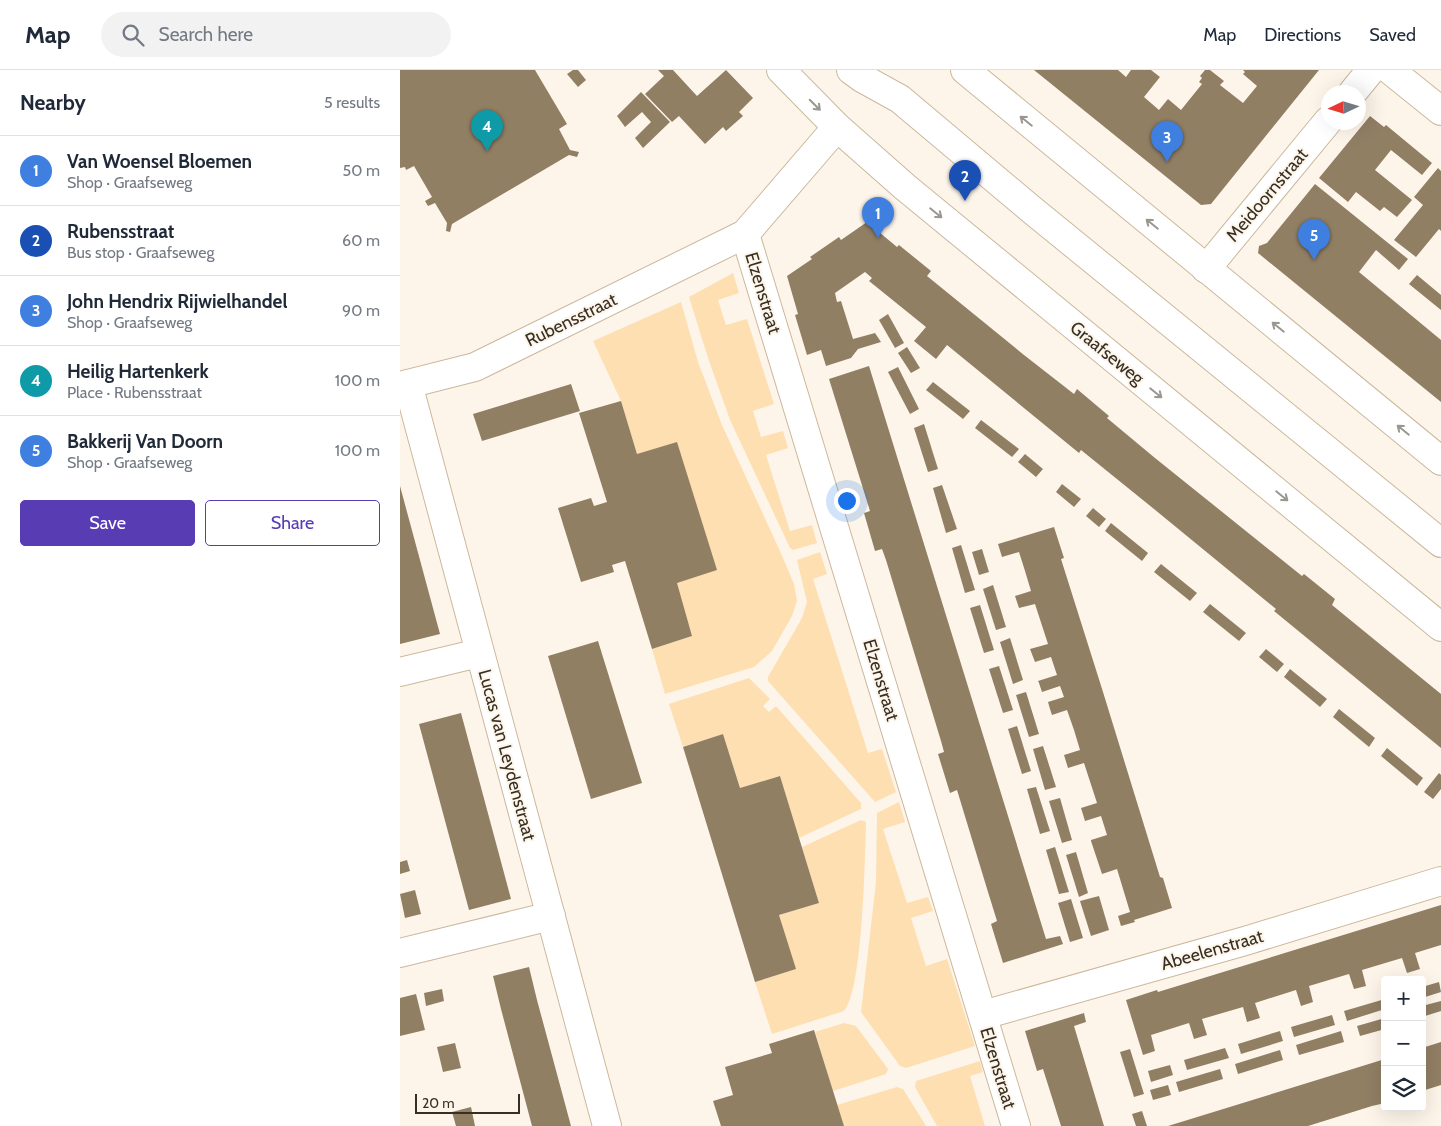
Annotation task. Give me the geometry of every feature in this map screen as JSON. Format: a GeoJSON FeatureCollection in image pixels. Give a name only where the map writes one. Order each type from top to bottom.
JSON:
{"type":"FeatureCollection","features":[{"type":"Feature","properties":{"kind":"street","name":"Graafseweg"},"geometry":{"type":"LineString","coordinates":[[780,70],[837,127],[905,187],[1441,627]]}},
{"type":"Feature","properties":{"kind":"street"},"geometry":{"type":"LineString","coordinates":[[851,70],[900,99],[1032,210],[1441,544]]}},
{"type":"Feature","properties":{"kind":"street"},"geometry":{"type":"LineString","coordinates":[[881,70],[900,99]]}},
{"type":"Feature","properties":{"kind":"street"},"geometry":{"type":"LineString","coordinates":[[965,70],[1441,461]]}},
{"type":"Feature","properties":{"kind":"street"},"geometry":{"type":"LineString","coordinates":[[1358,85],[1371,70]]}},
{"type":"Feature","properties":{"kind":"street"},"geometry":{"type":"LineString","coordinates":[[1390,70],[1441,112]]}},
{"type":"Feature","properties":{"kind":"street","name":"Rubensstraat"},"geometry":{"type":"LineString","coordinates":[[404,385],[475,367],[745,234],[837,127]]}},
{"type":"Feature","properties":{"kind":"street","name":"Meidoornstraat"},"geometry":{"type":"LineString","coordinates":[[1206,269],[1321,130]]}},
{"type":"Feature","properties":{"kind":"street","name":"Elzenstraat"},"geometry":{"type":"LineString","coordinates":[[745,234],[1016,1126]]}},
{"type":"Feature","properties":{"kind":"street","name":"Lucas van Leydenstraat"},"geometry":{"type":"LineString","coordinates":[[404,385],[479,653],[607,1126]]}},
{"type":"Feature","properties":{"kind":"street"},"geometry":{"type":"LineString","coordinates":[[400,672],[479,653]]}},
{"type":"Feature","properties":{"kind":"street","name":"Abeelenstraat"},"geometry":{"type":"LineString","coordinates":[[982,1015],[1245,941],[1441,881]]}},
{"type":"Feature","properties":{"kind":"street"},"geometry":{"type":"LineString","coordinates":[[400,953],[551,916]]}},
{"type":"Feature","properties":{"kind":"shaded area"},"geometry":{"type":"Polygon","coordinates":[[[733,273],[739,293],[718,300],[726,325],[747,319],[774,404],[753,411],[761,437],[783,431],[788,448],[766,455],[790,531],[812,525],[817,543],[793,550],[790,548],[730,420],[689,297],[733,273]]]}},
{"type":"Feature","properties":{"kind":"shaded area"},"geometry":{"type":"Polygon","coordinates":[[[681,302],[698,362],[722,425],[780,551],[794,584],[797,601],[792,616],[772,651],[754,667],[665,694],[652,649],[692,636],[621,401],[593,341],[681,302]]]}},
{"type":"Feature","properties":{"kind":"shaded area"},"geometry":{"type":"Polygon","coordinates":[[[820,552],[827,574],[813,579],[868,753],[882,749],[896,792],[875,802],[768,681],[768,677],[802,618],[807,602],[797,560],[820,552]]]}},
{"type":"Feature","properties":{"kind":"shaded area"},"geometry":{"type":"Polygon","coordinates":[[[749,678],[770,699],[763,706],[769,712],[776,706],[861,803],[861,809],[799,838],[780,776],[740,788],[723,734],[683,747],[669,704],[749,678]]]}},
{"type":"Feature","properties":{"kind":"shaded area"},"geometry":{"type":"Polygon","coordinates":[[[899,802],[905,822],[883,829],[907,903],[928,897],[933,911],[911,918],[926,966],[947,959],[975,1046],[906,1068],[900,1066],[861,1012],[876,882],[877,813],[899,802]]]}},
{"type":"Feature","properties":{"kind":"shaded area"},"geometry":{"type":"Polygon","coordinates":[[[861,820],[866,822],[864,891],[859,951],[850,998],[844,1011],[772,1034],[755,982],[795,969],[779,915],[819,903],[802,847],[861,820]]]}},
{"type":"Feature","properties":{"kind":"shaded area"},"geometry":{"type":"Polygon","coordinates":[[[844,1023],[856,1026],[888,1069],[886,1074],[833,1091],[815,1032],[844,1023]]]}},
{"type":"Feature","properties":{"kind":"shaded area"},"geometry":{"type":"Polygon","coordinates":[[[980,1061],[983,1072],[970,1076],[985,1126],[937,1126],[915,1087],[916,1081],[980,1061]]]}},
{"type":"Feature","properties":{"kind":"shaded area"},"geometry":{"type":"Polygon","coordinates":[[[897,1087],[903,1089],[926,1126],[844,1126],[837,1105],[897,1087]]]}},
{"type":"Feature","properties":{"kind":"building"},"geometry":{"type":"Polygon","coordinates":[[[400,70],[535,70],[567,124],[559,129],[570,150],[579,152],[577,157],[569,155],[452,224],[450,232],[446,231],[447,223],[435,203],[428,206],[425,201],[432,197],[414,166],[406,170],[405,167],[400,168],[400,70]]]}},
{"type":"Feature","properties":{"kind":"building"},"geometry":{"type":"Polygon","coordinates":[[[573,70],[578,70],[586,80],[578,87],[567,74],[573,70]]]}},
{"type":"Feature","properties":{"kind":"building"},"geometry":{"type":"Polygon","coordinates":[[[658,70],[673,70],[697,96],[726,70],[753,98],[739,112],[743,116],[726,131],[723,127],[705,144],[679,116],[672,122],[645,94],[664,76],[658,70]]]}},
{"type":"Feature","properties":{"kind":"building"},"geometry":{"type":"Polygon","coordinates":[[[1034,70],[1118,70],[1126,77],[1131,70],[1151,70],[1160,77],[1144,97],[1159,110],[1168,99],[1181,110],[1202,84],[1199,82],[1202,78],[1200,76],[1205,70],[1210,70],[1224,81],[1220,85],[1243,103],[1257,86],[1243,74],[1245,72],[1243,70],[1319,70],[1211,204],[1201,205],[1034,70]]]}},
{"type":"Feature","properties":{"kind":"building"},"geometry":{"type":"Polygon","coordinates":[[[641,92],[670,122],[643,148],[635,138],[651,122],[642,112],[625,127],[617,116],[641,92]]]}},
{"type":"Feature","properties":{"kind":"building"},"geometry":{"type":"Polygon","coordinates":[[[1370,116],[1384,127],[1386,125],[1432,163],[1422,175],[1391,150],[1375,170],[1412,200],[1397,217],[1384,207],[1380,211],[1356,192],[1348,202],[1319,178],[1358,130],[1366,130],[1366,121],[1370,116]]]}},
{"type":"Feature","properties":{"kind":"building"},"geometry":{"type":"Polygon","coordinates":[[[1438,168],[1441,171],[1441,231],[1439,229],[1416,257],[1394,240],[1423,205],[1414,197],[1438,168]]]}},
{"type":"Feature","properties":{"kind":"building"},"geometry":{"type":"Polygon","coordinates":[[[1315,184],[1408,259],[1399,270],[1376,250],[1359,272],[1441,340],[1441,402],[1258,253],[1259,246],[1267,243],[1315,184]]]}},
{"type":"Feature","properties":{"kind":"building"},"geometry":{"type":"Polygon","coordinates":[[[867,222],[897,247],[899,245],[931,271],[927,276],[1024,355],[1074,394],[1077,389],[1109,416],[1107,418],[1155,458],[1302,576],[1304,574],[1335,599],[1332,605],[1441,694],[1441,748],[1274,611],[1276,609],[1154,509],[1081,450],[1079,453],[947,345],[936,359],[914,341],[926,327],[869,281],[872,278],[865,272],[835,293],[837,302],[841,301],[853,339],[875,333],[881,342],[858,349],[851,358],[826,366],[821,350],[807,355],[795,315],[798,314],[787,276],[839,237],[841,240],[867,222]]]}},
{"type":"Feature","properties":{"kind":"building"},"geometry":{"type":"Polygon","coordinates":[[[1417,275],[1441,295],[1441,310],[1409,284],[1417,275]]]}},
{"type":"Feature","properties":{"kind":"building"},"geometry":{"type":"Polygon","coordinates":[[[888,314],[904,343],[895,348],[879,320],[888,314]]]}},
{"type":"Feature","properties":{"kind":"building"},"geometry":{"type":"Polygon","coordinates":[[[907,347],[920,368],[911,373],[898,353],[907,347]]]}},
{"type":"Feature","properties":{"kind":"building"},"geometry":{"type":"Polygon","coordinates":[[[869,366],[1046,939],[1060,936],[1063,944],[1003,963],[991,924],[997,921],[957,790],[950,793],[938,754],[944,752],[941,741],[886,560],[882,549],[875,551],[864,513],[870,511],[829,379],[869,366]]]}},
{"type":"Feature","properties":{"kind":"building"},"geometry":{"type":"Polygon","coordinates":[[[898,367],[919,409],[910,414],[888,372],[898,367]]]}},
{"type":"Feature","properties":{"kind":"building"},"geometry":{"type":"Polygon","coordinates":[[[933,382],[970,411],[963,419],[926,390],[933,382]]]}},
{"type":"Feature","properties":{"kind":"building"},"geometry":{"type":"Polygon","coordinates":[[[571,384],[580,411],[482,441],[473,414],[571,384]]]}},
{"type":"Feature","properties":{"kind":"building"},"geometry":{"type":"Polygon","coordinates":[[[621,401],[637,454],[677,442],[717,570],[677,583],[692,636],[652,649],[625,561],[612,565],[614,572],[581,582],[558,508],[591,498],[594,506],[607,502],[579,413],[621,401]]]}},
{"type":"Feature","properties":{"kind":"building"},"geometry":{"type":"Polygon","coordinates":[[[981,420],[1019,449],[1012,457],[975,428],[981,420]]]}},
{"type":"Feature","properties":{"kind":"building"},"geometry":{"type":"Polygon","coordinates":[[[924,424],[938,469],[928,472],[914,428],[924,424]]]}},
{"type":"Feature","properties":{"kind":"building"},"geometry":{"type":"Polygon","coordinates":[[[1025,454],[1043,469],[1036,477],[1018,462],[1025,454]]]}},
{"type":"Feature","properties":{"kind":"building"},"geometry":{"type":"Polygon","coordinates":[[[1062,484],[1081,499],[1074,507],[1056,492],[1062,484]]]}},
{"type":"Feature","properties":{"kind":"building"},"geometry":{"type":"Polygon","coordinates":[[[942,485],[957,529],[946,533],[933,488],[942,485]]]}},
{"type":"Feature","properties":{"kind":"building"},"geometry":{"type":"Polygon","coordinates":[[[400,486],[440,634],[400,644],[400,486]]]}},
{"type":"Feature","properties":{"kind":"building"},"geometry":{"type":"Polygon","coordinates":[[[1093,508],[1106,519],[1099,527],[1086,516],[1093,508]]]}},
{"type":"Feature","properties":{"kind":"building"},"geometry":{"type":"Polygon","coordinates":[[[1111,523],[1148,553],[1142,561],[1105,531],[1111,523]]]}},
{"type":"Feature","properties":{"kind":"building"},"geometry":{"type":"Polygon","coordinates":[[[1054,527],[1064,558],[1061,559],[1160,877],[1163,878],[1172,908],[1121,926],[1118,916],[1130,912],[1117,869],[1102,874],[1091,841],[1107,835],[1101,816],[1085,821],[1081,808],[1097,803],[1084,763],[1068,768],[1064,755],[1080,750],[1074,730],[1067,710],[1052,715],[1048,702],[1064,697],[1060,686],[1042,692],[1038,681],[1057,675],[1051,657],[1035,662],[1030,649],[1048,644],[1035,604],[1019,608],[1015,596],[1031,591],[1019,552],[1002,557],[998,544],[1054,527]]]}},
{"type":"Feature","properties":{"kind":"building"},"geometry":{"type":"Polygon","coordinates":[[[961,545],[975,590],[965,593],[952,548],[961,545]]]}},
{"type":"Feature","properties":{"kind":"building"},"geometry":{"type":"Polygon","coordinates":[[[982,549],[989,572],[979,575],[972,552],[982,549]]]}},
{"type":"Feature","properties":{"kind":"building"},"geometry":{"type":"Polygon","coordinates":[[[1161,564],[1197,593],[1190,601],[1154,572],[1161,564]]]}},
{"type":"Feature","properties":{"kind":"building"},"geometry":{"type":"Polygon","coordinates":[[[993,585],[1006,627],[996,630],[983,589],[993,585]]]}},
{"type":"Feature","properties":{"kind":"building"},"geometry":{"type":"Polygon","coordinates":[[[1210,604],[1246,633],[1239,641],[1203,612],[1210,604]]]}},
{"type":"Feature","properties":{"kind":"building"},"geometry":{"type":"Polygon","coordinates":[[[980,605],[994,650],[984,653],[970,608],[980,605]]]}},
{"type":"Feature","properties":{"kind":"building"},"geometry":{"type":"Polygon","coordinates":[[[1010,638],[1023,680],[1013,684],[1000,642],[1010,638]]]}},
{"type":"Feature","properties":{"kind":"building"},"geometry":{"type":"Polygon","coordinates":[[[598,641],[642,783],[591,799],[548,656],[598,641]]]}},
{"type":"Feature","properties":{"kind":"building"},"geometry":{"type":"Polygon","coordinates":[[[1266,649],[1284,664],[1277,672],[1259,657],[1266,649]]]}},
{"type":"Feature","properties":{"kind":"building"},"geometry":{"type":"Polygon","coordinates":[[[999,666],[1013,710],[1003,713],[989,669],[999,666]]]}},
{"type":"Feature","properties":{"kind":"building"},"geometry":{"type":"Polygon","coordinates":[[[1290,669],[1327,699],[1320,707],[1284,677],[1290,669]]]}},
{"type":"Feature","properties":{"kind":"building"},"geometry":{"type":"Polygon","coordinates":[[[1026,692],[1039,734],[1029,737],[1016,695],[1026,692]]]}},
{"type":"Feature","properties":{"kind":"building"},"geometry":{"type":"Polygon","coordinates":[[[1339,709],[1375,738],[1369,747],[1333,717],[1339,709]]]}},
{"type":"Feature","properties":{"kind":"building"},"geometry":{"type":"Polygon","coordinates":[[[461,713],[511,899],[469,910],[419,724],[461,713]]]}},
{"type":"Feature","properties":{"kind":"building"},"geometry":{"type":"Polygon","coordinates":[[[1017,726],[1031,771],[1022,774],[1008,729],[1017,726]]]}},
{"type":"Feature","properties":{"kind":"building"},"geometry":{"type":"Polygon","coordinates":[[[723,734],[740,788],[780,776],[819,903],[779,915],[796,969],[755,982],[683,747],[723,734]]]}},
{"type":"Feature","properties":{"kind":"building"},"geometry":{"type":"Polygon","coordinates":[[[1043,746],[1056,787],[1045,790],[1033,749],[1043,746]]]}},
{"type":"Feature","properties":{"kind":"building"},"geometry":{"type":"Polygon","coordinates":[[[1387,748],[1423,778],[1417,786],[1381,756],[1387,748]]]}},
{"type":"Feature","properties":{"kind":"building"},"geometry":{"type":"Polygon","coordinates":[[[1439,773],[1441,775],[1441,789],[1433,799],[1424,792],[1439,773]]]}},
{"type":"Feature","properties":{"kind":"building"},"geometry":{"type":"Polygon","coordinates":[[[1036,787],[1050,831],[1040,834],[1027,789],[1036,787]]]}},
{"type":"Feature","properties":{"kind":"building"},"geometry":{"type":"Polygon","coordinates":[[[1060,798],[1072,840],[1062,843],[1049,801],[1060,798]]]}},
{"type":"Feature","properties":{"kind":"building"},"geometry":{"type":"Polygon","coordinates":[[[1055,847],[1069,892],[1059,894],[1046,850],[1055,847]]]}},
{"type":"Feature","properties":{"kind":"building"},"geometry":{"type":"Polygon","coordinates":[[[1076,852],[1088,893],[1079,897],[1066,855],[1076,852]]]}},
{"type":"Feature","properties":{"kind":"building"},"geometry":{"type":"Polygon","coordinates":[[[407,860],[410,871],[400,874],[400,862],[407,860]]]}},
{"type":"Feature","properties":{"kind":"building"},"geometry":{"type":"Polygon","coordinates":[[[415,890],[421,914],[405,918],[400,894],[415,890]]]}},
{"type":"Feature","properties":{"kind":"building"},"geometry":{"type":"Polygon","coordinates":[[[1099,896],[1109,930],[1091,936],[1080,901],[1099,896]]]}},
{"type":"Feature","properties":{"kind":"building"},"geometry":{"type":"Polygon","coordinates":[[[1071,899],[1083,938],[1070,942],[1058,903],[1071,899]]]}},
{"type":"Feature","properties":{"kind":"building"},"geometry":{"type":"Polygon","coordinates":[[[1441,905],[1441,945],[1415,953],[1420,969],[1407,973],[1402,958],[1362,970],[1366,986],[1354,989],[1349,974],[1309,986],[1313,1002],[1301,1006],[1296,990],[1255,1003],[1260,1018],[1247,1022],[1243,1007],[1202,1019],[1207,1035],[1194,1039],[1189,1023],[1151,1035],[1155,1051],[1143,1055],[1126,1000],[1157,990],[1158,992],[1441,905]]]}},
{"type":"Feature","properties":{"kind":"building"},"geometry":{"type":"Polygon","coordinates":[[[529,967],[571,1126],[532,1126],[501,1009],[493,976],[529,967]]]}},
{"type":"Feature","properties":{"kind":"building"},"geometry":{"type":"Polygon","coordinates":[[[1439,982],[1441,992],[1426,997],[1426,986],[1439,982]]]}},
{"type":"Feature","properties":{"kind":"building"},"geometry":{"type":"Polygon","coordinates":[[[442,989],[444,1001],[426,1006],[424,993],[442,989]]]}},
{"type":"Feature","properties":{"kind":"building"},"geometry":{"type":"Polygon","coordinates":[[[416,994],[425,1030],[400,1036],[400,998],[416,994]]]}},
{"type":"Feature","properties":{"kind":"building"},"geometry":{"type":"Polygon","coordinates":[[[1381,1000],[1381,1010],[1347,1021],[1344,1011],[1381,1000]]]}},
{"type":"Feature","properties":{"kind":"building"},"geometry":{"type":"Polygon","coordinates":[[[1441,1001],[1441,1011],[1426,1016],[1426,1005],[1441,1001]]]}},
{"type":"Feature","properties":{"kind":"building"},"geometry":{"type":"Polygon","coordinates":[[[1084,1013],[1086,1022],[1074,1026],[1104,1126],[1061,1126],[1043,1069],[1037,1071],[1025,1031],[1084,1013]]]}},
{"type":"Feature","properties":{"kind":"building"},"geometry":{"type":"Polygon","coordinates":[[[1332,1015],[1335,1025],[1294,1037],[1291,1027],[1332,1015]]]}},
{"type":"Feature","properties":{"kind":"building"},"geometry":{"type":"Polygon","coordinates":[[[1381,1019],[1381,1030],[1360,1036],[1357,1026],[1381,1019]]]}},
{"type":"Feature","properties":{"kind":"building"},"geometry":{"type":"Polygon","coordinates":[[[814,1030],[844,1126],[721,1126],[713,1101],[733,1095],[725,1067],[772,1053],[769,1044],[814,1030]]]}},
{"type":"Feature","properties":{"kind":"building"},"geometry":{"type":"Polygon","coordinates":[[[1280,1031],[1283,1041],[1241,1054],[1238,1044],[1280,1031]]]}},
{"type":"Feature","properties":{"kind":"building"},"geometry":{"type":"Polygon","coordinates":[[[1341,1031],[1344,1042],[1299,1055],[1296,1045],[1341,1031]]]}},
{"type":"Feature","properties":{"kind":"building"},"geometry":{"type":"Polygon","coordinates":[[[1441,1042],[1441,1085],[1426,1090],[1426,1066],[1426,1047],[1441,1042]]]}},
{"type":"Feature","properties":{"kind":"building"},"geometry":{"type":"Polygon","coordinates":[[[455,1043],[461,1068],[443,1072],[437,1047],[455,1043]]]}},
{"type":"Feature","properties":{"kind":"building"},"geometry":{"type":"Polygon","coordinates":[[[1225,1048],[1229,1058],[1187,1070],[1184,1060],[1225,1048]]]}},
{"type":"Feature","properties":{"kind":"building"},"geometry":{"type":"Polygon","coordinates":[[[1130,1049],[1144,1094],[1134,1097],[1120,1052],[1130,1049]]]}},
{"type":"Feature","properties":{"kind":"building"},"geometry":{"type":"Polygon","coordinates":[[[1280,1050],[1283,1060],[1238,1074],[1235,1064],[1280,1050]]]}},
{"type":"Feature","properties":{"kind":"building"},"geometry":{"type":"Polygon","coordinates":[[[1381,1060],[1381,1104],[1308,1126],[1168,1126],[1381,1060]]]}},
{"type":"Feature","properties":{"kind":"building"},"geometry":{"type":"Polygon","coordinates":[[[1170,1065],[1173,1075],[1151,1082],[1148,1071],[1170,1065]]]}},
{"type":"Feature","properties":{"kind":"building"},"geometry":{"type":"Polygon","coordinates":[[[1220,1069],[1223,1079],[1179,1092],[1176,1082],[1220,1069]]]}},
{"type":"Feature","properties":{"kind":"building"},"geometry":{"type":"Polygon","coordinates":[[[1168,1085],[1171,1095],[1153,1100],[1150,1090],[1168,1085]]]}},
{"type":"Feature","properties":{"kind":"building"},"geometry":{"type":"Polygon","coordinates":[[[471,1107],[475,1126],[456,1126],[452,1112],[471,1107]]]}},
{"type":"Feature","properties":{"kind":"building"},"geometry":{"type":"Polygon","coordinates":[[[1142,1111],[1147,1126],[1136,1126],[1132,1114],[1142,1111]]]}},
{"type":"Feature","properties":{"kind":"place","name":"Heilig Hartenkerk"},"geometry":{"type":"Point","coordinates":[487,151]}},
{"type":"Feature","properties":{"kind":"place","name":"John Hendrix Rijwielhandel"},"geometry":{"type":"Point","coordinates":[1167,162]}},
{"type":"Feature","properties":{"kind":"place","name":"Rubensstraat"},"geometry":{"type":"Point","coordinates":[965,201]}},
{"type":"Feature","properties":{"kind":"place","name":"Van Woensel Bloemen"},"geometry":{"type":"Point","coordinates":[878,238]}},
{"type":"Feature","properties":{"kind":"place","name":"Bakkerij Van Doorn"},"geometry":{"type":"Point","coordinates":[1314,260]}}]}
